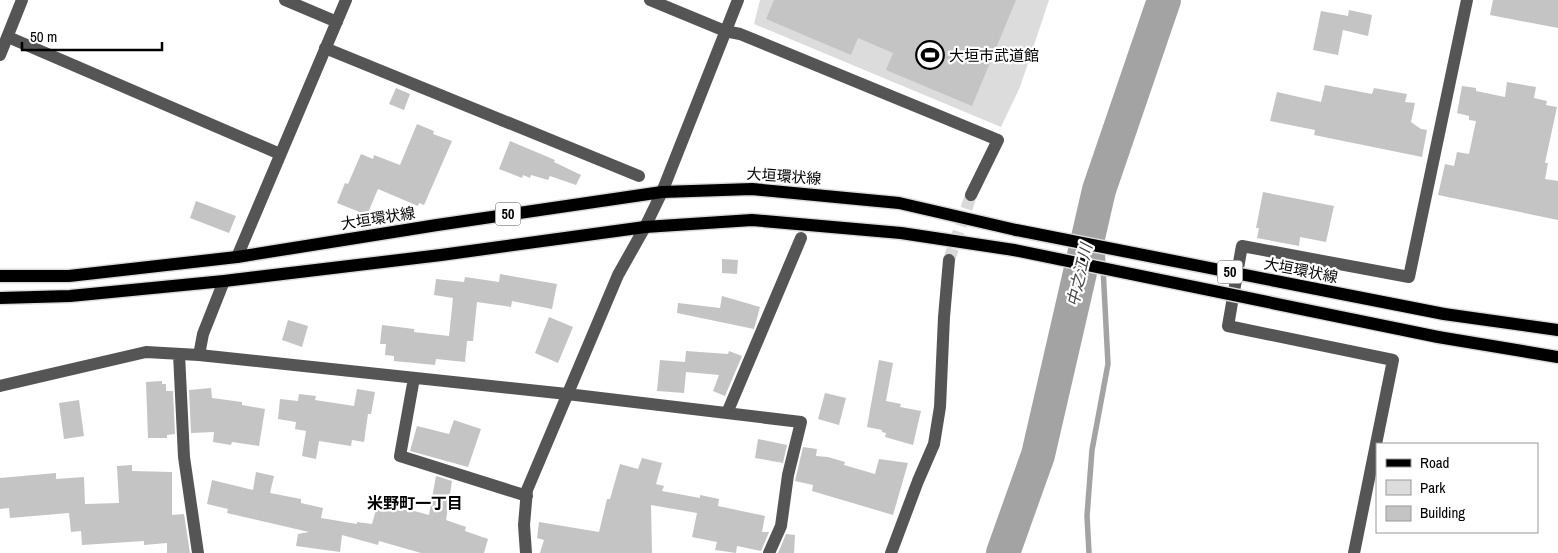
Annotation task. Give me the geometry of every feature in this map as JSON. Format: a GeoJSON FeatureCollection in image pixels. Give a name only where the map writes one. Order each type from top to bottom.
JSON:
{"type":"FeatureCollection","features":[{"type":"Feature","properties":{"kind":"main road","name":"大垣環状線"},"geometry":{"type":"LineString","coordinates":[[0,276],[69,276],[237,257],[662,192],[752,188],[899,203],[1016,230],[1444,314],[1558,330]]}},
{"type":"Feature","properties":{"kind":"main road","name":"50"},"geometry":{"type":"LineString","coordinates":[[0,298],[70,296],[224,281],[441,255],[645,226],[752,220],[901,233],[1014,250],[1438,337],[1558,357]]}},
{"type":"Feature","properties":{"kind":"street"},"geometry":{"type":"LineString","coordinates":[[0,55],[22,0]]}},
{"type":"Feature","properties":{"kind":"street"},"geometry":{"type":"LineString","coordinates":[[285,0],[337,22]]}},
{"type":"Feature","properties":{"kind":"street"},"geometry":{"type":"LineString","coordinates":[[237,257],[346,0]]}},
{"type":"Feature","properties":{"kind":"street"},"geometry":{"type":"LineString","coordinates":[[650,0],[725,31],[740,34],[998,140],[971,195]]}},
{"type":"Feature","properties":{"kind":"street"},"geometry":{"type":"LineString","coordinates":[[526,553],[524,525],[527,490],[618,275],[662,192],[738,0]]}},
{"type":"Feature","properties":{"kind":"street"},"geometry":{"type":"LineString","coordinates":[[1377,443],[1394,360],[1228,326],[1242,246],[1409,277],[1467,0]]}},
{"type":"Feature","properties":{"kind":"street"},"geometry":{"type":"LineString","coordinates":[[8,36],[280,154]]}},
{"type":"Feature","properties":{"kind":"street"},"geometry":{"type":"LineString","coordinates":[[325,48],[639,176]]}},
{"type":"Feature","properties":{"kind":"street"},"geometry":{"type":"LineString","coordinates":[[727,413],[801,238]]}},
{"type":"Feature","properties":{"kind":"street"},"geometry":{"type":"LineString","coordinates":[[891,553],[934,444],[940,407],[944,316],[949,260]]}},
{"type":"Feature","properties":{"kind":"street"},"geometry":{"type":"LineString","coordinates":[[199,355],[203,334],[224,281]]}},
{"type":"Feature","properties":{"kind":"street"},"geometry":{"type":"LineString","coordinates":[[0,386],[146,352],[199,355],[567,394],[801,422],[788,475],[781,526],[770,553]]}},
{"type":"Feature","properties":{"kind":"street"},"geometry":{"type":"LineString","coordinates":[[179,354],[184,457],[198,553]]}},
{"type":"Feature","properties":{"kind":"street"},"geometry":{"type":"LineString","coordinates":[[414,378],[400,456],[527,496]]}},
{"type":"Feature","properties":{"kind":"street"},"geometry":{"type":"LineString","coordinates":[[1354,553],[1376,447]]}},
{"type":"Feature","properties":{"kind":"green space","name":"大垣市武道館"},"geometry":{"type":"Polygon","coordinates":[[[760,0],[1049,0],[1020,87],[1001,127],[754,24],[760,0]]]}},
{"type":"Feature","properties":{"kind":"building","name":"大垣市武道館"},"geometry":{"type":"Polygon","coordinates":[[[774,0],[1016,0],[972,106],[886,70],[893,53],[858,38],[851,55],[766,19],[774,0]]]}},
{"type":"Feature","properties":{"kind":"building"},"geometry":{"type":"Polygon","coordinates":[[[1493,0],[1558,0],[1558,28],[1490,15],[1493,0]]]}},
{"type":"Feature","properties":{"kind":"building"},"geometry":{"type":"Polygon","coordinates":[[[1349,10],[1372,15],[1368,36],[1343,30],[1338,55],[1313,50],[1321,11],[1348,16],[1349,10]]]}},
{"type":"Feature","properties":{"kind":"building"},"geometry":{"type":"Polygon","coordinates":[[[1507,82],[1536,87],[1534,98],[1547,101],[1546,105],[1557,107],[1545,163],[1548,163],[1545,179],[1558,181],[1558,220],[1438,195],[1445,164],[1454,166],[1457,152],[1469,154],[1476,121],[1469,120],[1469,116],[1457,113],[1462,86],[1476,88],[1476,91],[1505,97],[1507,82]]]}},
{"type":"Feature","properties":{"kind":"building"},"geometry":{"type":"Polygon","coordinates":[[[1325,85],[1372,94],[1374,88],[1407,94],[1405,102],[1415,103],[1411,122],[1421,129],[1427,130],[1422,157],[1314,135],[1315,130],[1270,121],[1277,92],[1321,102],[1325,85]]]}},
{"type":"Feature","properties":{"kind":"building"},"geometry":{"type":"Polygon","coordinates":[[[396,88],[410,94],[404,110],[389,104],[396,88]]]}},
{"type":"Feature","properties":{"kind":"building"},"geometry":{"type":"Polygon","coordinates":[[[417,124],[434,131],[433,134],[452,141],[424,205],[419,203],[418,206],[378,189],[367,215],[337,203],[345,183],[348,184],[361,154],[373,159],[374,155],[400,165],[417,124]]]}},
{"type":"Feature","properties":{"kind":"building"},"geometry":{"type":"Polygon","coordinates":[[[510,141],[555,160],[554,162],[581,175],[576,185],[550,176],[548,180],[531,175],[530,178],[523,175],[522,178],[499,169],[510,141]]]}},
{"type":"Feature","properties":{"kind":"building"},"geometry":{"type":"Polygon","coordinates":[[[1263,192],[1334,206],[1326,242],[1300,237],[1299,246],[1257,238],[1259,228],[1256,228],[1263,192]]]}},
{"type":"Feature","properties":{"kind":"building"},"geometry":{"type":"Polygon","coordinates":[[[196,201],[236,216],[229,233],[190,218],[196,201]]]}},
{"type":"Feature","properties":{"kind":"building"},"geometry":{"type":"Polygon","coordinates":[[[722,259],[738,260],[737,274],[722,273],[722,259]]]}},
{"type":"Feature","properties":{"kind":"building"},"geometry":{"type":"Polygon","coordinates":[[[500,274],[557,284],[552,309],[512,301],[511,307],[477,302],[473,341],[467,341],[465,362],[436,359],[435,365],[394,361],[394,356],[385,355],[386,344],[380,344],[382,325],[414,329],[414,332],[449,336],[453,298],[434,295],[436,279],[464,282],[465,277],[499,282],[500,274]]]}},
{"type":"Feature","properties":{"kind":"building"},"geometry":{"type":"Polygon","coordinates":[[[722,296],[760,307],[754,329],[677,313],[678,303],[720,308],[722,296]]]}},
{"type":"Feature","properties":{"kind":"building"},"geometry":{"type":"Polygon","coordinates":[[[549,317],[573,327],[558,363],[535,353],[549,317]]]}},
{"type":"Feature","properties":{"kind":"building"},"geometry":{"type":"Polygon","coordinates":[[[288,320],[308,326],[302,347],[282,340],[288,320]]]}},
{"type":"Feature","properties":{"kind":"building"},"geometry":{"type":"Polygon","coordinates":[[[686,351],[728,354],[729,351],[742,356],[725,396],[713,391],[719,375],[686,372],[684,393],[657,391],[660,360],[685,362],[686,351]]]}},
{"type":"Feature","properties":{"kind":"building"},"geometry":{"type":"Polygon","coordinates":[[[879,360],[893,363],[886,401],[901,404],[900,407],[921,411],[913,445],[885,437],[886,433],[882,432],[882,430],[867,427],[879,360]]]}},
{"type":"Feature","properties":{"kind":"building"},"geometry":{"type":"Polygon","coordinates":[[[162,381],[162,384],[166,384],[166,391],[173,391],[175,434],[167,435],[167,438],[148,438],[146,382],[162,381]]]}},
{"type":"Feature","properties":{"kind":"building"},"geometry":{"type":"Polygon","coordinates":[[[211,388],[212,398],[242,402],[242,405],[265,409],[259,446],[232,442],[231,445],[213,442],[214,432],[191,433],[189,390],[211,388]]]}},
{"type":"Feature","properties":{"kind":"building"},"geometry":{"type":"Polygon","coordinates":[[[357,389],[375,392],[371,414],[368,414],[364,442],[352,440],[351,446],[319,441],[316,459],[302,456],[306,431],[295,429],[296,422],[278,419],[280,399],[298,401],[299,394],[316,396],[315,400],[354,406],[357,389]]]}},
{"type":"Feature","properties":{"kind":"building"},"geometry":{"type":"Polygon","coordinates":[[[825,393],[846,398],[839,425],[818,419],[825,393]]]}},
{"type":"Feature","properties":{"kind":"building"},"geometry":{"type":"Polygon","coordinates":[[[79,400],[84,436],[64,439],[59,403],[79,400]]]}},
{"type":"Feature","properties":{"kind":"building"},"geometry":{"type":"Polygon","coordinates":[[[454,420],[481,429],[468,467],[410,451],[417,426],[449,434],[454,420]]]}},
{"type":"Feature","properties":{"kind":"building"},"geometry":{"type":"Polygon","coordinates":[[[758,439],[787,445],[783,463],[755,458],[758,439]]]}},
{"type":"Feature","properties":{"kind":"building"},"geometry":{"type":"Polygon","coordinates":[[[803,447],[817,449],[816,456],[845,462],[844,465],[875,474],[879,459],[908,463],[893,515],[812,491],[813,485],[795,481],[803,447]]]}},
{"type":"Feature","properties":{"kind":"building"},"geometry":{"type":"Polygon","coordinates":[[[642,458],[662,463],[656,484],[664,486],[662,491],[700,498],[700,495],[719,499],[718,506],[765,516],[762,532],[769,532],[761,551],[737,546],[736,553],[715,550],[717,542],[692,537],[697,513],[651,505],[652,553],[540,553],[544,540],[537,538],[539,522],[599,532],[607,499],[610,499],[620,464],[638,469],[642,458]]]}},
{"type":"Feature","properties":{"kind":"building"},"geometry":{"type":"Polygon","coordinates":[[[132,465],[132,471],[172,472],[172,515],[184,514],[190,553],[167,553],[167,543],[144,545],[144,541],[82,545],[81,531],[71,532],[69,513],[10,518],[9,508],[0,509],[0,478],[56,473],[56,479],[84,477],[85,504],[119,503],[117,466],[132,465]]]}},
{"type":"Feature","properties":{"kind":"building"},"geometry":{"type":"Polygon","coordinates":[[[256,472],[274,476],[270,493],[301,499],[301,503],[323,508],[321,518],[357,524],[357,522],[372,524],[379,499],[393,503],[392,505],[429,515],[436,476],[452,481],[446,520],[466,527],[465,531],[488,539],[484,553],[421,553],[379,541],[378,545],[342,535],[340,552],[296,546],[298,534],[309,532],[227,513],[228,509],[207,504],[212,480],[253,490],[256,472]]]}},
{"type":"Feature","properties":{"kind":"building"},"geometry":{"type":"Polygon","coordinates":[[[786,534],[795,535],[794,553],[778,553],[786,534]]]}},
{"type":"Feature","properties":{"kind":"waterway","name":"中之江川"},"geometry":{"type":"LineString","coordinates":[[1003,553],[1038,455],[1099,190],[1164,0]]}},
{"type":"Feature","properties":{"kind":"waterway"},"geometry":{"type":"LineString","coordinates":[[1089,553],[1087,516],[1092,450],[1108,364],[1099,190]]}},
{"type":"Feature","properties":{"kind":"tunnel"},"geometry":{"type":"LineString","coordinates":[[949,260],[971,195]]}},
{"type":"Feature","properties":{"kind":"place","name":"大垣市武道館"},"geometry":{"type":"Point","coordinates":[930,55]}},
{"type":"Feature","properties":{"kind":"district","name":"米野町一丁目"},"geometry":{"type":"Point","coordinates":[415,503]}}]}
